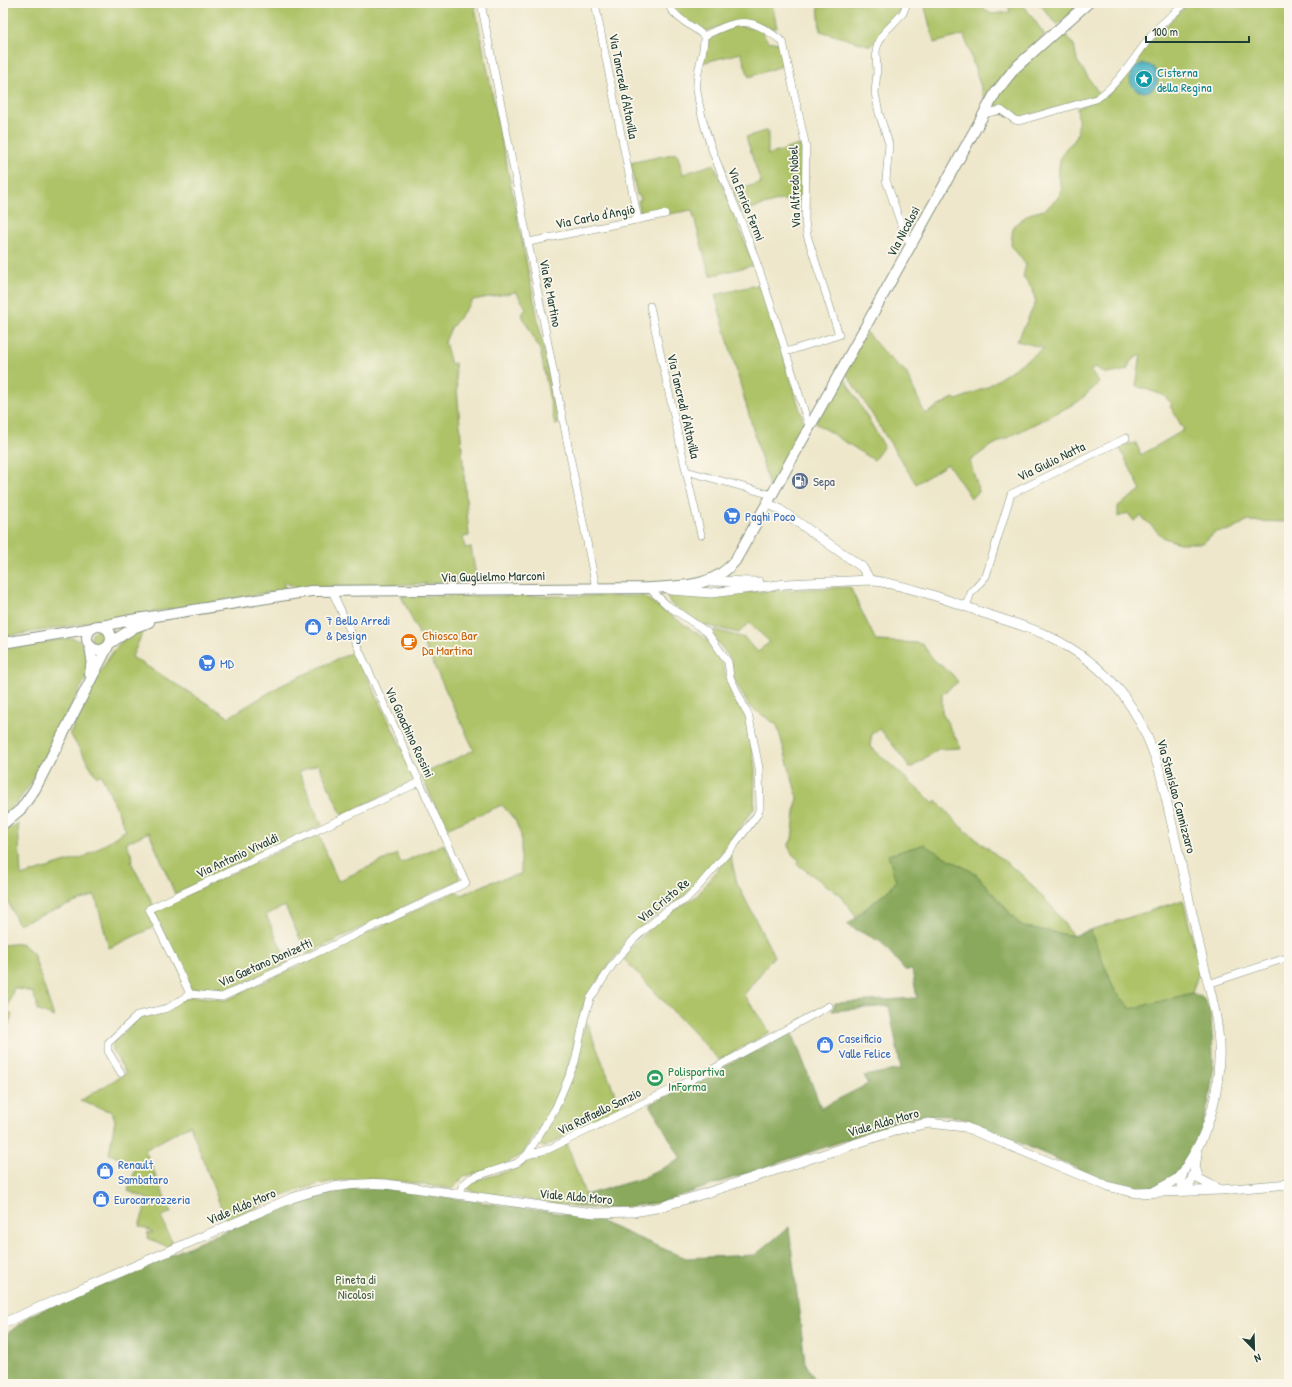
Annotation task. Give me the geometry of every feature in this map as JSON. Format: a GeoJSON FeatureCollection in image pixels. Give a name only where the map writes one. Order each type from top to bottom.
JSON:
{"type":"FeatureCollection","features":[{"type":"Feature","properties":{"kind":"main road","name":"Via Nicolosi"},"geometry":{"type":"LineString","coordinates":[[769,499],[983,114],[1004,80],[1015,68],[1088,3]]}},
{"type":"Feature","properties":{"kind":"main road","name":"Via Guglielmo Marconi"},"geometry":{"type":"LineString","coordinates":[[180,613],[311,591],[649,588],[685,586],[708,581],[728,570],[735,561],[769,499]]}},
{"type":"Feature","properties":{"kind":"main road"},"geometry":{"type":"LineString","coordinates":[[3,643],[180,613]]}},
{"type":"Feature","properties":{"kind":"main road"},"geometry":{"type":"LineString","coordinates":[[39,637],[74,636],[100,650],[135,627],[180,613]]}},
{"type":"Feature","properties":{"kind":"main road"},"geometry":{"type":"LineString","coordinates":[[88,684],[92,659],[88,633],[98,627]]}},
{"type":"Feature","properties":{"kind":"main road"},"geometry":{"type":"LineString","coordinates":[[3,824],[21,809],[35,789],[109,645],[111,634],[98,627]]}},
{"type":"Feature","properties":{"kind":"street","name":"Via Re Martino"},"geometry":{"type":"LineString","coordinates":[[481,3],[596,588]]}},
{"type":"Feature","properties":{"kind":"street","name":"Via Tancredi d'Altavilla"},"geometry":{"type":"LineString","coordinates":[[595,3],[638,220]]}},
{"type":"Feature","properties":{"kind":"street"},"geometry":{"type":"LineString","coordinates":[[667,3],[680,20],[696,29],[704,36]]}},
{"type":"Feature","properties":{"kind":"street"},"geometry":{"type":"LineString","coordinates":[[907,3],[903,13],[884,33],[878,44],[876,51],[877,72],[874,93],[888,144],[886,180],[904,233],[911,245]]}},
{"type":"Feature","properties":{"kind":"street"},"geometry":{"type":"LineString","coordinates":[[983,114],[1001,110],[1014,120],[1019,121],[1096,99],[1118,79],[1157,28],[1186,3]]}},
{"type":"Feature","properties":{"kind":"street","name":"Via Alfredo Nobel"},"geometry":{"type":"LineString","coordinates":[[704,36],[733,23],[745,23],[759,26],[783,42],[806,147],[805,221],[839,335],[786,352]]}},
{"type":"Feature","properties":{"kind":"street","name":"Via Enrico Fermi"},"geometry":{"type":"LineString","coordinates":[[704,36],[698,67],[697,89],[709,140],[751,247],[809,426]]}},
{"type":"Feature","properties":{"kind":"street","name":"Via Carlo d'Angiò"},"geometry":{"type":"LineString","coordinates":[[529,242],[665,214]]}},
{"type":"Feature","properties":{"kind":"street","name":"Via Tancredi d'Altavilla"},"geometry":{"type":"LineString","coordinates":[[650,306],[686,471],[769,499]]}},
{"type":"Feature","properties":{"kind":"street","name":"Via Giulio Natta"},"geometry":{"type":"LineString","coordinates":[[966,606],[971,593],[986,576],[1011,494],[1126,438]]}},
{"type":"Feature","properties":{"kind":"street"},"geometry":{"type":"LineString","coordinates":[[686,471],[701,535]]}},
{"type":"Feature","properties":{"kind":"street"},"geometry":{"type":"LineString","coordinates":[[769,499],[779,509],[862,567],[870,580]]}},
{"type":"Feature","properties":{"kind":"street","name":"Via Stanislao Cannizzaro"},"geometry":{"type":"LineString","coordinates":[[786,584],[870,580],[896,584],[966,606],[1045,635],[1064,645],[1093,664],[1129,702],[1149,739],[1160,776],[1216,1016],[1220,1059],[1216,1093],[1211,1116],[1197,1149]]}},
{"type":"Feature","properties":{"kind":"street"},"geometry":{"type":"LineString","coordinates":[[708,581],[786,584]]}},
{"type":"Feature","properties":{"kind":"street"},"geometry":{"type":"LineString","coordinates":[[649,588],[711,592],[786,584]]}},
{"type":"Feature","properties":{"kind":"street","name":"Via Cristo Re"},"geometry":{"type":"LineString","coordinates":[[458,1194],[464,1184],[471,1178],[516,1163],[527,1155],[556,1107],[575,1062],[590,999],[613,964],[634,939],[668,910],[685,900],[698,887],[736,843],[757,815],[760,808],[759,768],[749,717],[730,677],[728,662],[707,632],[667,606],[649,588]]}},
{"type":"Feature","properties":{"kind":"street","name":"Via Gioachino Rossini"},"geometry":{"type":"LineString","coordinates":[[332,591],[466,883]]}},
{"type":"Feature","properties":{"kind":"street","name":"Via Antonio Vivaldi"},"geometry":{"type":"LineString","coordinates":[[190,994],[149,909],[420,782]]}},
{"type":"Feature","properties":{"kind":"street","name":"Via Gaetano Donizetti"},"geometry":{"type":"LineString","coordinates":[[190,994],[222,997],[466,883]]}},
{"type":"Feature","properties":{"kind":"street"},"geometry":{"type":"LineString","coordinates":[[1208,984],[1289,956]]}},
{"type":"Feature","properties":{"kind":"street"},"geometry":{"type":"LineString","coordinates":[[121,1073],[108,1051],[108,1043],[138,1015],[168,1008],[190,994]]}},
{"type":"Feature","properties":{"kind":"street","name":"Via Raffaello Sanzio"},"geometry":{"type":"LineString","coordinates":[[527,1155],[549,1149],[688,1081],[829,1006]]}},
{"type":"Feature","properties":{"kind":"street","name":"Viale Aldo Moro"},"geometry":{"type":"LineString","coordinates":[[3,1323],[308,1192],[335,1186],[371,1183],[595,1213],[640,1210],[697,1196],[900,1129],[930,1123],[955,1124],[978,1131],[1107,1186],[1136,1193],[1221,1190],[1289,1184]]}},
{"type":"Feature","properties":{"kind":"street"},"geometry":{"type":"LineString","coordinates":[[1184,1191],[1187,1188],[1195,1167],[1197,1149]]}},
{"type":"Feature","properties":{"kind":"street"},"geometry":{"type":"LineString","coordinates":[[1150,1193],[1170,1184],[1183,1172],[1197,1149]]}},
{"type":"Feature","properties":{"kind":"street"},"geometry":{"type":"LineString","coordinates":[[1195,1167],[1199,1179],[1221,1190]]}},
{"type":"Feature","properties":{"kind":"street"},"geometry":{"type":"LineString","coordinates":[[1183,1172],[1181,1181],[1184,1191]]}},
{"type":"Feature","properties":{"kind":"green space"},"geometry":{"type":"Polygon","coordinates":[[[3,3],[474,3],[559,424],[555,425],[540,350],[522,315],[526,308],[516,292],[473,300],[451,328],[445,342],[451,364],[455,363],[469,536],[463,537],[465,548],[471,547],[477,582],[298,588],[284,582],[284,590],[3,637],[3,3]]]}},
{"type":"Feature","properties":{"kind":"green space"},"geometry":{"type":"Polygon","coordinates":[[[670,3],[772,3],[777,28],[743,22],[722,26],[704,32],[685,20],[670,3]]]}},
{"type":"Feature","properties":{"kind":"green space"},"geometry":{"type":"Polygon","coordinates":[[[818,3],[903,3],[899,11],[871,46],[820,31],[818,3]]]}},
{"type":"Feature","properties":{"kind":"green space"},"geometry":{"type":"Polygon","coordinates":[[[924,3],[978,3],[991,14],[1010,12],[1008,3],[1022,3],[1045,35],[1004,74],[986,103],[964,35],[934,43],[924,3]]]}},
{"type":"Feature","properties":{"kind":"green space"},"geometry":{"type":"Polygon","coordinates":[[[1039,3],[1075,3],[1074,11],[1057,25],[1039,3]]]}},
{"type":"Feature","properties":{"kind":"green space"},"geometry":{"type":"Polygon","coordinates":[[[1189,3],[1289,3],[1289,522],[1246,521],[1232,530],[1215,532],[1203,543],[1179,543],[1164,538],[1141,516],[1134,521],[1128,513],[1118,517],[1118,506],[1141,490],[1118,445],[1136,443],[1141,455],[1184,430],[1170,406],[1172,404],[1163,395],[1136,386],[1141,354],[1130,362],[1127,370],[1115,373],[1106,373],[1097,367],[1090,370],[1099,383],[1078,402],[989,447],[970,461],[979,492],[971,498],[948,464],[916,484],[844,370],[866,332],[886,355],[906,372],[925,414],[953,398],[957,400],[987,387],[1044,348],[1017,341],[1036,302],[1032,289],[1023,276],[1026,265],[1011,245],[1013,226],[1029,214],[1044,210],[1057,199],[1062,190],[1059,180],[1059,163],[1066,148],[1072,143],[1078,132],[1077,108],[1110,93],[1155,36],[1189,3]]]}},
{"type":"Feature","properties":{"kind":"green space"},"geometry":{"type":"Polygon","coordinates":[[[736,25],[760,30],[768,41],[778,43],[783,53],[782,66],[749,77],[741,53],[701,63],[709,39],[736,25]]]}},
{"type":"Feature","properties":{"kind":"green space"},"geometry":{"type":"Polygon","coordinates":[[[1062,31],[1074,45],[1077,61],[1100,95],[1021,118],[988,111],[1007,81],[1062,31]]]}},
{"type":"Feature","properties":{"kind":"green space"},"geometry":{"type":"Polygon","coordinates":[[[768,130],[768,155],[802,144],[803,201],[781,200],[740,212],[732,191],[761,183],[746,137],[768,130]]]}},
{"type":"Feature","properties":{"kind":"green space"},"geometry":{"type":"Polygon","coordinates":[[[677,153],[683,174],[714,164],[754,265],[710,276],[692,210],[669,214],[668,210],[641,216],[638,201],[641,200],[640,196],[637,195],[630,163],[677,153]]]}},
{"type":"Feature","properties":{"kind":"green space"},"geometry":{"type":"Polygon","coordinates":[[[761,284],[804,423],[804,428],[770,489],[715,295],[761,284]]]}},
{"type":"Feature","properties":{"kind":"green space"},"geometry":{"type":"Polygon","coordinates":[[[842,374],[884,446],[874,460],[815,423],[842,374]]]}},
{"type":"Feature","properties":{"kind":"green space"},"geometry":{"type":"Polygon","coordinates":[[[850,587],[876,641],[918,643],[923,645],[934,660],[952,674],[958,682],[942,694],[942,713],[961,748],[938,749],[911,768],[880,729],[872,733],[870,746],[934,804],[936,800],[961,827],[1022,875],[1052,907],[1073,936],[1021,926],[976,874],[929,848],[925,844],[890,889],[856,916],[840,895],[797,864],[800,861],[792,854],[788,846],[792,839],[797,796],[777,725],[749,706],[732,676],[731,659],[711,634],[715,630],[745,638],[752,647],[758,651],[770,642],[749,623],[739,633],[700,624],[670,603],[667,596],[850,587]]]}},
{"type":"Feature","properties":{"kind":"green space"},"geometry":{"type":"Polygon","coordinates":[[[401,596],[643,596],[708,641],[722,663],[726,677],[747,717],[755,768],[754,808],[718,858],[687,894],[651,918],[637,931],[635,930],[632,933],[632,936],[607,967],[587,998],[581,1013],[571,1059],[560,1091],[551,1111],[522,1155],[497,1168],[465,1176],[452,1189],[387,1180],[365,1179],[329,1182],[294,1192],[226,1221],[190,1125],[145,1150],[171,1212],[161,1217],[173,1245],[169,1247],[147,1238],[148,1232],[152,1234],[152,1231],[139,1226],[148,1199],[128,1191],[137,1165],[109,1154],[115,1120],[112,1112],[80,1101],[126,1073],[112,1050],[112,1043],[140,1017],[192,996],[226,1000],[456,891],[462,895],[491,882],[521,874],[521,835],[515,820],[502,805],[446,829],[421,775],[474,750],[401,596]]]}},
{"type":"Feature","properties":{"kind":"green space"},"geometry":{"type":"Polygon","coordinates":[[[145,627],[132,657],[229,717],[280,686],[355,651],[417,780],[342,815],[318,764],[299,772],[322,825],[175,894],[149,832],[126,843],[133,858],[131,862],[153,904],[154,927],[109,948],[95,895],[18,924],[3,891],[3,831],[18,824],[21,876],[86,856],[126,830],[101,774],[97,777],[70,734],[93,686],[114,651],[121,642],[130,635],[145,627]]]}},
{"type":"Feature","properties":{"kind":"green space"},"geometry":{"type":"Polygon","coordinates":[[[99,630],[105,632],[107,638],[105,644],[99,646],[93,644],[91,638],[93,632],[99,630]]]}},
{"type":"Feature","properties":{"kind":"green space"},"geometry":{"type":"Polygon","coordinates":[[[72,638],[78,640],[85,648],[88,660],[86,678],[30,785],[16,804],[3,817],[3,648],[72,638]]]}},
{"type":"Feature","properties":{"kind":"green space"},"geometry":{"type":"Polygon","coordinates":[[[318,833],[338,881],[397,854],[401,863],[444,844],[459,876],[459,880],[307,954],[285,906],[266,915],[288,963],[222,994],[189,988],[155,914],[156,909],[318,833]]]}},
{"type":"Feature","properties":{"kind":"green space"},"geometry":{"type":"Polygon","coordinates":[[[925,844],[929,848],[976,874],[1021,926],[1073,936],[1090,930],[1114,989],[1131,1009],[1192,993],[1204,999],[1210,1013],[1213,1062],[1213,1074],[1209,1100],[1201,1131],[1187,1161],[1177,1173],[1166,1182],[1153,1187],[1134,1188],[1115,1184],[1088,1174],[973,1122],[957,1117],[930,1116],[912,1118],[658,1203],[606,1209],[577,1207],[585,1195],[643,1178],[681,1159],[650,1104],[792,1032],[821,1108],[868,1084],[864,1076],[901,1069],[889,1006],[832,1011],[835,1003],[917,998],[912,970],[905,970],[881,942],[847,925],[890,889],[896,881],[888,855],[925,844]]]}},
{"type":"Feature","properties":{"kind":"green space"},"geometry":{"type":"Polygon","coordinates":[[[730,854],[737,883],[774,956],[744,995],[770,1032],[719,1060],[622,957],[654,924],[697,896],[730,854]]]}},
{"type":"Feature","properties":{"kind":"green space"},"geometry":{"type":"Polygon","coordinates":[[[1183,900],[1200,968],[1192,993],[1131,1009],[1114,989],[1090,930],[1183,900]]]}},
{"type":"Feature","properties":{"kind":"green space"},"geometry":{"type":"Polygon","coordinates":[[[21,943],[33,953],[54,1017],[37,1010],[37,1003],[32,992],[14,988],[7,1009],[12,1015],[3,1039],[3,945],[21,943]]]}},
{"type":"Feature","properties":{"kind":"green space"},"geometry":{"type":"Polygon","coordinates":[[[586,1021],[621,1109],[544,1147],[537,1144],[558,1108],[586,1021]]]}},
{"type":"Feature","properties":{"kind":"green space"},"geometry":{"type":"Polygon","coordinates":[[[567,1143],[585,1195],[577,1207],[470,1191],[466,1187],[473,1181],[509,1171],[567,1143]]]}},
{"type":"Feature","properties":{"kind":"green space","name":"Pineta di Nicolosi"},"geometry":{"type":"Polygon","coordinates":[[[352,1188],[391,1189],[592,1218],[685,1258],[755,1255],[789,1227],[805,1362],[817,1384],[11,1384],[3,1369],[3,1337],[31,1315],[288,1204],[328,1191],[352,1188]]]}},
{"type":"Feature","properties":{"kind":"water","name":"Cisterna della Regina"},"geometry":{"type":"Polygon","coordinates":[[[1144,64],[1154,68],[1158,78],[1154,88],[1144,92],[1134,88],[1130,78],[1134,68],[1144,64]]]}},
{"type":"Feature","properties":{"kind":"place","name":"Cisterna della Regina"},"geometry":{"type":"Point","coordinates":[1144,79]}},
{"type":"Feature","properties":{"kind":"place","name":"Sepa"},"geometry":{"type":"Point","coordinates":[800,481]}},
{"type":"Feature","properties":{"kind":"place","name":"Paghi Poco"},"geometry":{"type":"Point","coordinates":[732,516]}},
{"type":"Feature","properties":{"kind":"place","name":"7 Bello Arredi & Design"},"geometry":{"type":"Point","coordinates":[313,627]}},
{"type":"Feature","properties":{"kind":"place","name":"Chiosco Bar Da Martina"},"geometry":{"type":"Point","coordinates":[409,642]}},
{"type":"Feature","properties":{"kind":"place","name":"MD"},"geometry":{"type":"Point","coordinates":[207,663]}},
{"type":"Feature","properties":{"kind":"place","name":"Caseificio Valle Felice"},"geometry":{"type":"Point","coordinates":[825,1045]}},
{"type":"Feature","properties":{"kind":"place","name":"Polisportiva InForma"},"geometry":{"type":"Point","coordinates":[655,1078]}},
{"type":"Feature","properties":{"kind":"place","name":"Renault Sambataro"},"geometry":{"type":"Point","coordinates":[105,1171]}},
{"type":"Feature","properties":{"kind":"place","name":"Eurocarrozzeria"},"geometry":{"type":"Point","coordinates":[101,1199]}}]}
